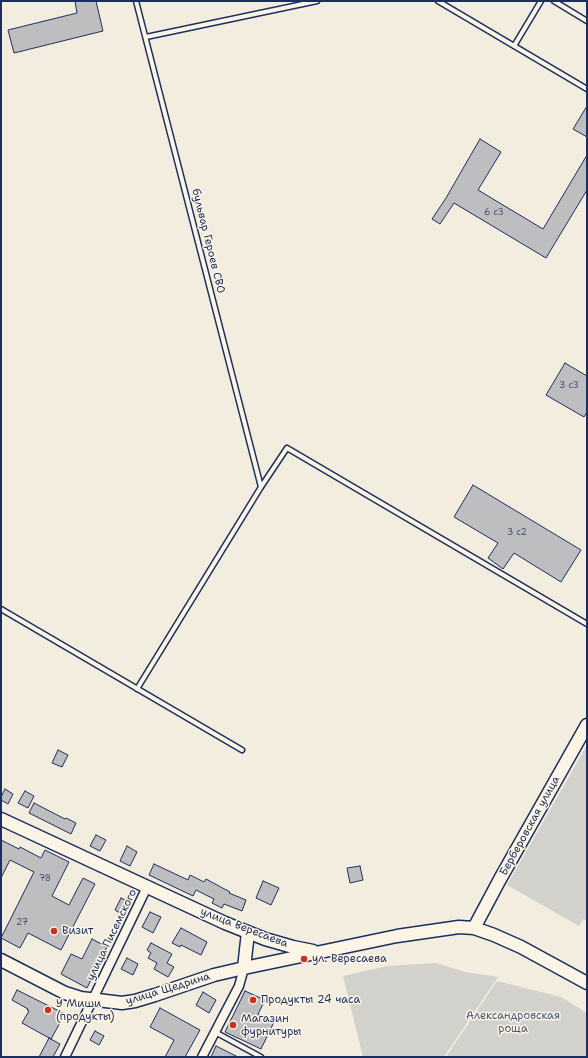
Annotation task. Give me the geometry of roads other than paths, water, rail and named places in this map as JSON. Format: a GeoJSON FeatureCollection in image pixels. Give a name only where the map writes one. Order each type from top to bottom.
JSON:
{"type":"FeatureCollection","features":[{"type":"Feature","properties":{"kind":"main road","name":"Берберовская улица"},"geometry":{"type":"LineString","coordinates":[[474,928],[498,881],[587,725]]}},
{"type":"Feature","properties":{"kind":"main road","name":"улица Вересаева"},"geometry":{"type":"LineString","coordinates":[[1,819],[225,923],[293,947],[318,952],[397,936],[459,927],[474,928],[521,947],[587,983]]}},
{"type":"Feature","properties":{"kind":"main road"},"geometry":{"type":"LineString","coordinates":[[244,968],[248,932]]}},
{"type":"Feature","properties":{"kind":"main road","name":"улица Щедрина"},"geometry":{"type":"LineString","coordinates":[[1,960],[65,992],[81,998],[122,1003],[135,1001],[214,975],[318,952]]}},
{"type":"Feature","properties":{"kind":"street","name":"улица Писемского"},"geometry":{"type":"LineString","coordinates":[[65,1057],[148,887]]}},
{"type":"Feature","properties":{"kind":"street"},"geometry":{"type":"LineString","coordinates":[[202,1057],[239,986],[244,968]]}},
{"type":"Feature","properties":{"kind":"lane","name":"бульвар Героев СВО"},"geometry":{"type":"LineString","coordinates":[[136,1],[261,486]]}},
{"type":"Feature","properties":{"kind":"lane"},"geometry":{"type":"LineString","coordinates":[[146,37],[317,1]]}},
{"type":"Feature","properties":{"kind":"lane"},"geometry":{"type":"LineString","coordinates":[[438,1],[587,89]]}},
{"type":"Feature","properties":{"kind":"lane"},"geometry":{"type":"LineString","coordinates":[[514,46],[541,1]]}},
{"type":"Feature","properties":{"kind":"lane"},"geometry":{"type":"LineString","coordinates":[[554,1],[587,21]]}},
{"type":"Feature","properties":{"kind":"lane"},"geometry":{"type":"LineString","coordinates":[[137,689],[261,486],[287,448],[587,624]]}},
{"type":"Feature","properties":{"kind":"lane"},"geometry":{"type":"LineString","coordinates":[[1,609],[242,750]]}},
{"type":"Feature","properties":{"kind":"lane"},"geometry":{"type":"LineString","coordinates":[[214,1032],[259,1057]]}},
{"type":"Feature","properties":{"kind":"place","name":"Визит"},"geometry":{"type":"Point","coordinates":[54,931]}},
{"type":"Feature","properties":{"kind":"place","name":"ул. Вересаева"},"geometry":{"type":"Point","coordinates":[304,959]}},
{"type":"Feature","properties":{"kind":"place","name":"Продукты 24 часа"},"geometry":{"type":"Point","coordinates":[253,1000]}},
{"type":"Feature","properties":{"kind":"place","name":"У Миши (продукты)"},"geometry":{"type":"Point","coordinates":[48,1010]}},
{"type":"Feature","properties":{"kind":"place","name":"Магазин фурнитуры"},"geometry":{"type":"Point","coordinates":[233,1025]}},
{"type":"Feature","properties":{"kind":"park label","name":"Александровская роща"},"geometry":{"type":"Point","coordinates":[513,1022]}}]}
